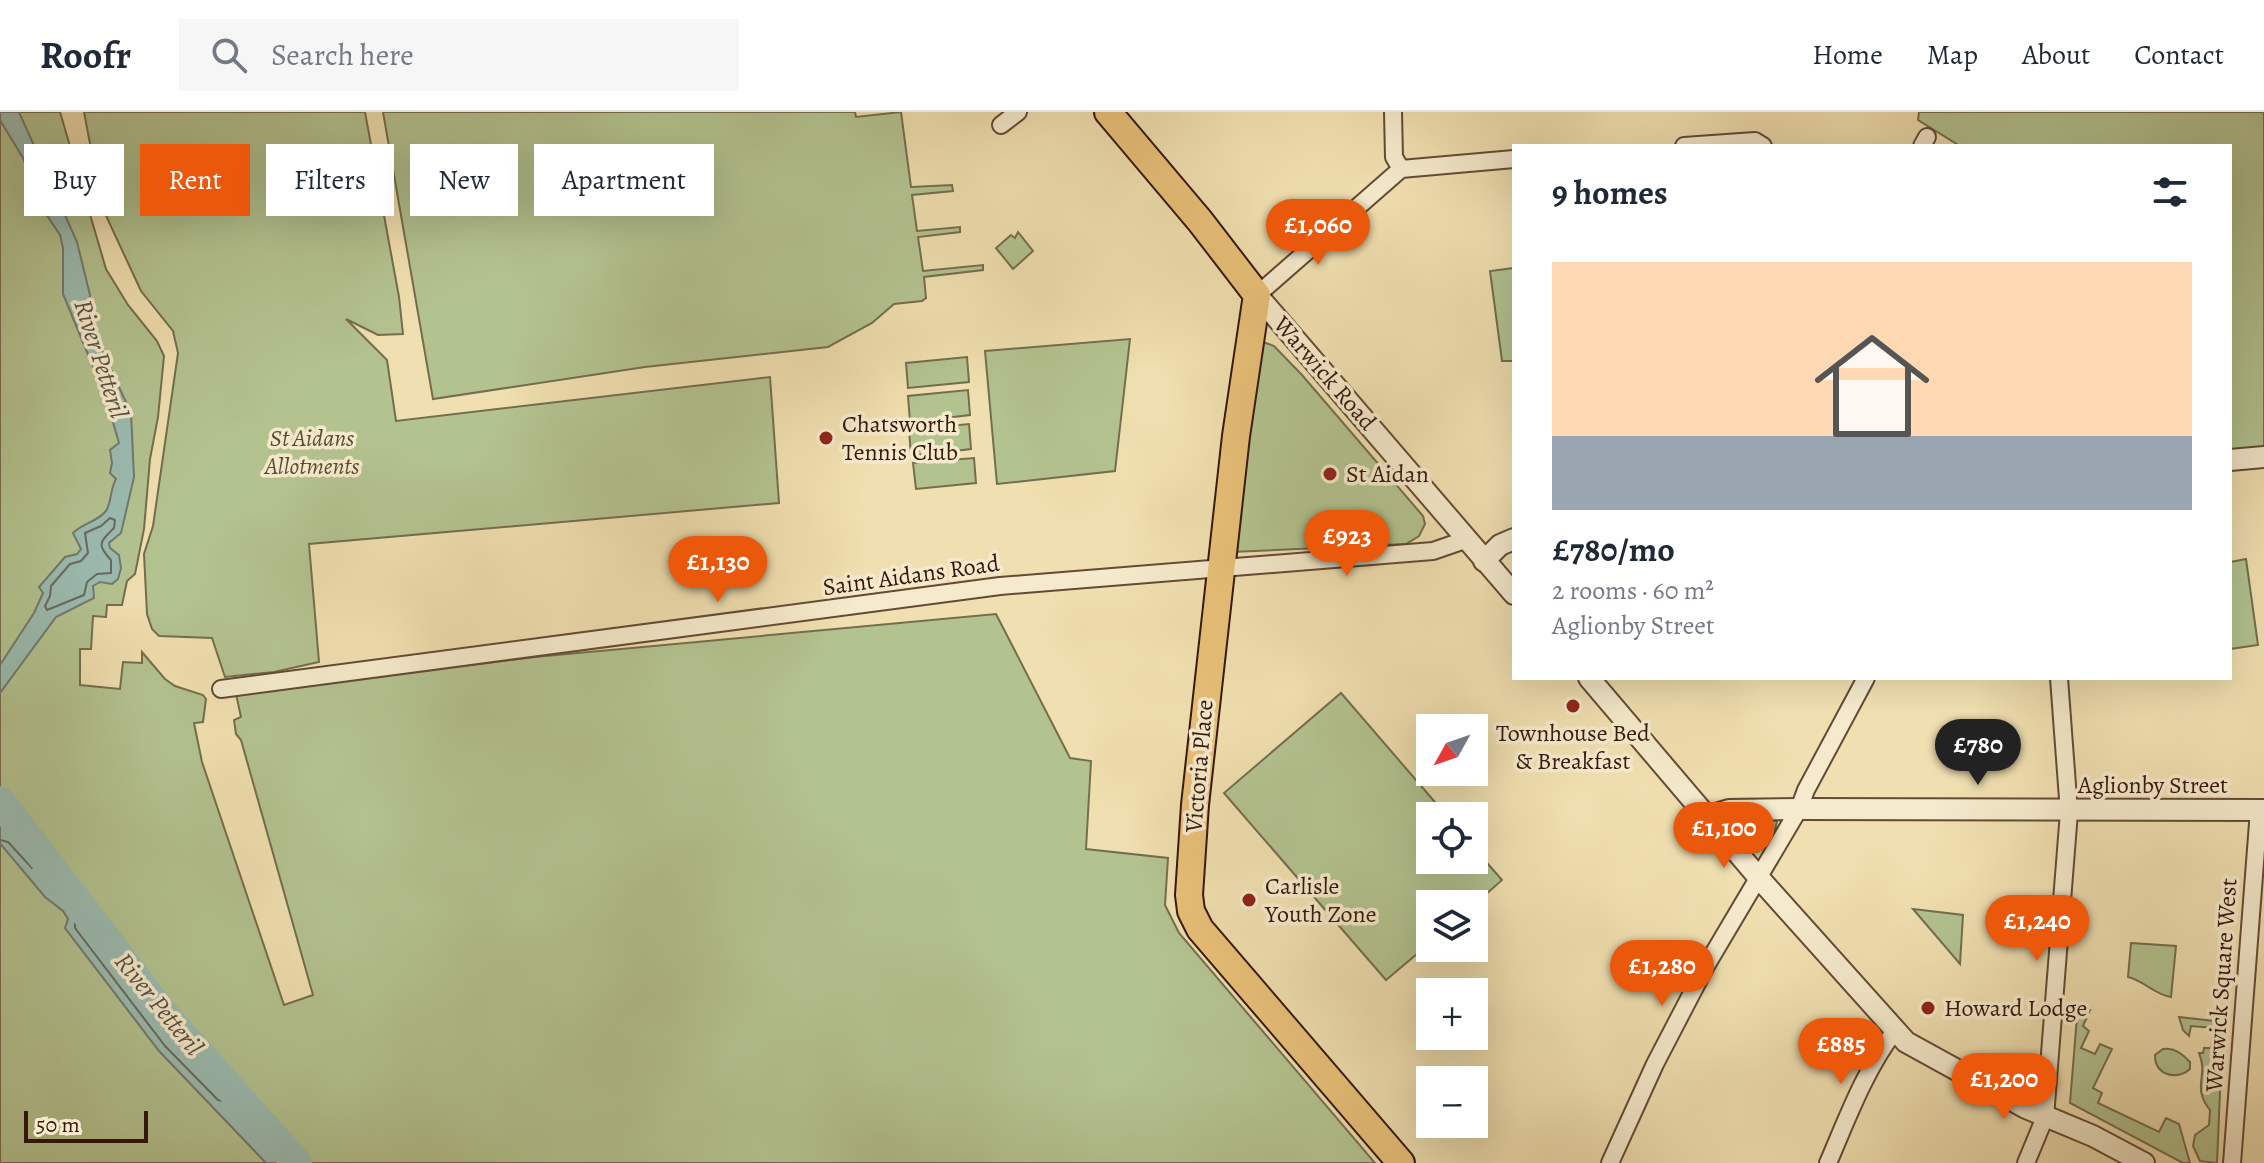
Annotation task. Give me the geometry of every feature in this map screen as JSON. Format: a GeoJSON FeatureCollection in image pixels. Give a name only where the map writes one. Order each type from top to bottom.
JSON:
{"type":"FeatureCollection","features":[{"type":"Feature","properties":{"kind":"main road","name":"Warwick Road"},"geometry":{"type":"LineString","coordinates":[[1108,112],[1200,221],[1257,295]]}},
{"type":"Feature","properties":{"kind":"main road","name":"Victoria Place"},"geometry":{"type":"LineString","coordinates":[[1257,295],[1220,570],[1195,805],[1189,895],[1191,911],[1200,929],[1401,1163]]}},
{"type":"Feature","properties":{"kind":"street"},"geometry":{"type":"LineString","coordinates":[[1001,125],[1018,112]]}},
{"type":"Feature","properties":{"kind":"street"},"geometry":{"type":"LineString","coordinates":[[1393,112],[1394,157],[1401,169]]}},
{"type":"Feature","properties":{"kind":"street"},"geometry":{"type":"LineString","coordinates":[[1714,144],[1755,141],[1760,144]]}},
{"type":"Feature","properties":{"kind":"street"},"geometry":{"type":"LineString","coordinates":[[1257,295],[1401,169],[1512,159]]}},
{"type":"Feature","properties":{"kind":"street","name":"Warwick Road"},"geometry":{"type":"LineString","coordinates":[[1257,295],[1512,592]]}},
{"type":"Feature","properties":{"kind":"street"},"geometry":{"type":"LineString","coordinates":[[2232,460],[2264,457]]}},
{"type":"Feature","properties":{"kind":"street","name":"Saint Aidans Road"},"geometry":{"type":"LineString","coordinates":[[221,689],[1000,586],[1433,551],[1465,540]]}},
{"type":"Feature","properties":{"kind":"street"},"geometry":{"type":"LineString","coordinates":[[1484,561],[1500,545],[1512,540]]}},
{"type":"Feature","properties":{"kind":"street"},"geometry":{"type":"LineString","coordinates":[[1591,680],[1894,1032],[1914,1047],[2045,1117],[2093,1136],[2144,1163]]}},
{"type":"Feature","properties":{"kind":"street"},"geometry":{"type":"LineString","coordinates":[[1610,1163],[1655,1064],[1699,980],[1799,809],[1806,790],[1865,680]]}},
{"type":"Feature","properties":{"kind":"street"},"geometry":{"type":"LineString","coordinates":[[2026,1163],[2045,1117],[2069,812],[2059,680]]}},
{"type":"Feature","properties":{"kind":"street","name":"Aglionby Street"},"geometry":{"type":"LineString","coordinates":[[1711,821],[1719,813],[1729,810],[2262,810]]}},
{"type":"Feature","properties":{"kind":"street","name":"Warwick Square West"},"geometry":{"type":"LineString","coordinates":[[2232,1163],[2262,810]]}},
{"type":"Feature","properties":{"kind":"street"},"geometry":{"type":"LineString","coordinates":[[1828,1163],[1856,1099],[1894,1032]]}},
{"type":"Feature","properties":{"kind":"green space"},"geometry":{"type":"Polygon","coordinates":[[[0,112],[60,112],[69,144],[24,144],[24,216],[90,216],[106,269],[128,305],[157,341],[164,356],[144,529],[135,574],[127,581],[122,605],[107,605],[106,617],[93,616],[91,649],[80,649],[80,685],[120,689],[123,662],[142,663],[142,652],[165,679],[206,699],[203,722],[194,723],[202,762],[284,1005],[313,995],[241,740],[236,734],[234,720],[241,717],[236,694],[535,657],[996,614],[1070,758],[1091,761],[1086,849],[1168,858],[1165,905],[1179,933],[1375,1163],[0,1163],[0,112]]]}},
{"type":"Feature","properties":{"kind":"green space","name":"St Aidans Allotments"},"geometry":{"type":"Polygon","coordinates":[[[84,112],[365,112],[371,144],[266,144],[266,216],[384,216],[403,334],[378,335],[346,319],[387,360],[396,421],[770,377],[779,503],[309,544],[319,662],[274,672],[225,677],[212,638],[159,636],[152,629],[147,614],[144,554],[153,526],[178,353],[173,331],[141,291],[106,216],[124,216],[124,144],[90,144],[84,112]]]}},
{"type":"Feature","properties":{"kind":"green space"},"geometry":{"type":"Polygon","coordinates":[[[383,112],[855,112],[856,117],[901,112],[911,187],[952,185],[953,191],[912,195],[917,231],[960,227],[960,232],[918,237],[923,271],[983,265],[983,270],[924,277],[926,298],[922,301],[894,304],[872,323],[828,347],[645,367],[433,399],[394,175],[394,144],[389,144],[383,112]]]}},
{"type":"Feature","properties":{"kind":"green space"},"geometry":{"type":"Polygon","coordinates":[[[1919,112],[2264,112],[2264,448],[2232,451],[2232,144],[1957,144],[1918,120],[1919,112]]]}},
{"type":"Feature","properties":{"kind":"green space"},"geometry":{"type":"Polygon","coordinates":[[[1018,232],[1033,251],[1013,269],[996,248],[1011,235],[1015,238],[1018,232]]]}},
{"type":"Feature","properties":{"kind":"green space"},"geometry":{"type":"Polygon","coordinates":[[[1512,268],[1512,361],[1502,361],[1490,271],[1512,268]]]}},
{"type":"Feature","properties":{"kind":"green space"},"geometry":{"type":"Polygon","coordinates":[[[1130,339],[1115,471],[997,484],[985,351],[1130,339]]]}},
{"type":"Feature","properties":{"kind":"green space"},"geometry":{"type":"Polygon","coordinates":[[[1259,344],[1274,346],[1302,375],[1423,516],[1425,524],[1419,536],[1406,544],[1232,552],[1259,344]]]}},
{"type":"Feature","properties":{"kind":"green space"},"geometry":{"type":"Polygon","coordinates":[[[967,357],[969,382],[908,388],[906,363],[967,357]]]}},
{"type":"Feature","properties":{"kind":"green space"},"geometry":{"type":"Polygon","coordinates":[[[968,390],[970,415],[910,422],[908,396],[968,390]]]}},
{"type":"Feature","properties":{"kind":"green space"},"geometry":{"type":"Polygon","coordinates":[[[969,424],[971,449],[911,456],[909,430],[969,424]]]}},
{"type":"Feature","properties":{"kind":"green space"},"geometry":{"type":"Polygon","coordinates":[[[974,458],[976,483],[916,489],[913,463],[974,458]]]}},
{"type":"Feature","properties":{"kind":"green space"},"geometry":{"type":"Polygon","coordinates":[[[2246,559],[2258,645],[2232,649],[2232,562],[2246,559]]]}},
{"type":"Feature","properties":{"kind":"green space"},"geometry":{"type":"Polygon","coordinates":[[[1341,693],[1416,780],[1416,786],[1421,786],[1435,802],[1416,802],[1416,874],[1488,874],[1488,864],[1502,880],[1488,892],[1488,890],[1416,890],[1416,955],[1386,980],[1224,793],[1341,693]]]}},
{"type":"Feature","properties":{"kind":"green space"},"geometry":{"type":"Polygon","coordinates":[[[1729,818],[1777,821],[1773,836],[1760,851],[1755,852],[1729,818]]]}},
{"type":"Feature","properties":{"kind":"green space"},"geometry":{"type":"Polygon","coordinates":[[[1913,909],[1963,915],[1960,964],[1913,909]]]}},
{"type":"Feature","properties":{"kind":"green space"},"geometry":{"type":"Polygon","coordinates":[[[2131,943],[2176,946],[2171,997],[2128,977],[2131,943]]]}},
{"type":"Feature","properties":{"kind":"green space"},"geometry":{"type":"Polygon","coordinates":[[[2078,1004],[2082,1005],[2082,1009],[2090,1010],[2083,1026],[2089,1031],[2081,1048],[2095,1054],[2100,1044],[2112,1049],[2093,1088],[2102,1093],[2098,1103],[2159,1132],[2166,1118],[2179,1124],[2190,1163],[2183,1163],[2070,1103],[2078,1004]]]}},
{"type":"Feature","properties":{"kind":"green space"},"geometry":{"type":"Polygon","coordinates":[[[2179,1017],[2223,1022],[2217,1163],[2200,1161],[2193,1146],[2195,1135],[2209,1125],[2210,1110],[2202,1094],[2202,1061],[2199,1053],[2203,1053],[2204,1048],[2211,1048],[2214,1028],[2191,1026],[2189,1036],[2183,1030],[2179,1017]]]}},
{"type":"Feature","properties":{"kind":"green space"},"geometry":{"type":"Polygon","coordinates":[[[2163,1049],[2181,1054],[2190,1062],[2190,1069],[2179,1075],[2162,1071],[2155,1055],[2163,1049]]]}},
{"type":"Feature","properties":{"kind":"water"},"geometry":{"type":"Polygon","coordinates":[[[0,112],[19,112],[33,144],[24,144],[24,161],[23,158],[0,120],[0,112]]]}},
{"type":"Feature","properties":{"kind":"water"},"geometry":{"type":"Polygon","coordinates":[[[47,216],[65,216],[77,242],[90,295],[87,309],[94,333],[131,413],[134,477],[121,533],[109,543],[110,548],[119,555],[121,568],[118,579],[112,584],[100,582],[93,586],[94,598],[56,617],[0,693],[0,665],[34,613],[43,593],[39,587],[65,557],[77,554],[81,549],[73,533],[106,511],[116,479],[110,473],[110,450],[119,443],[106,398],[63,294],[60,235],[47,216]]]}},
{"type":"Feature","properties":{"kind":"water"},"geometry":{"type":"Polygon","coordinates":[[[0,801],[162,1012],[297,1163],[266,1163],[159,1051],[65,928],[68,919],[63,911],[45,897],[0,843],[0,801]]]}},
{"type":"Feature","properties":{"kind":"waterway","name":"River Petteril"},"geometry":{"type":"LineString","coordinates":[[0,801],[162,1012],[297,1163]]}},
{"type":"Feature","properties":{"kind":"place","name":"Chatsworth Tennis Club"},"geometry":{"type":"Point","coordinates":[826,438]}},
{"type":"Feature","properties":{"kind":"place","name":"St Aidan"},"geometry":{"type":"Point","coordinates":[1330,474]}},
{"type":"Feature","properties":{"kind":"place","name":"Townhouse Bed & Breakfast"},"geometry":{"type":"Point","coordinates":[1573,706]}},
{"type":"Feature","properties":{"kind":"place","name":"Carlisle Youth Zone"},"geometry":{"type":"Point","coordinates":[1249,900]}},
{"type":"Feature","properties":{"kind":"place","name":"Howard Lodge"},"geometry":{"type":"Point","coordinates":[1928,1008]}}]}
